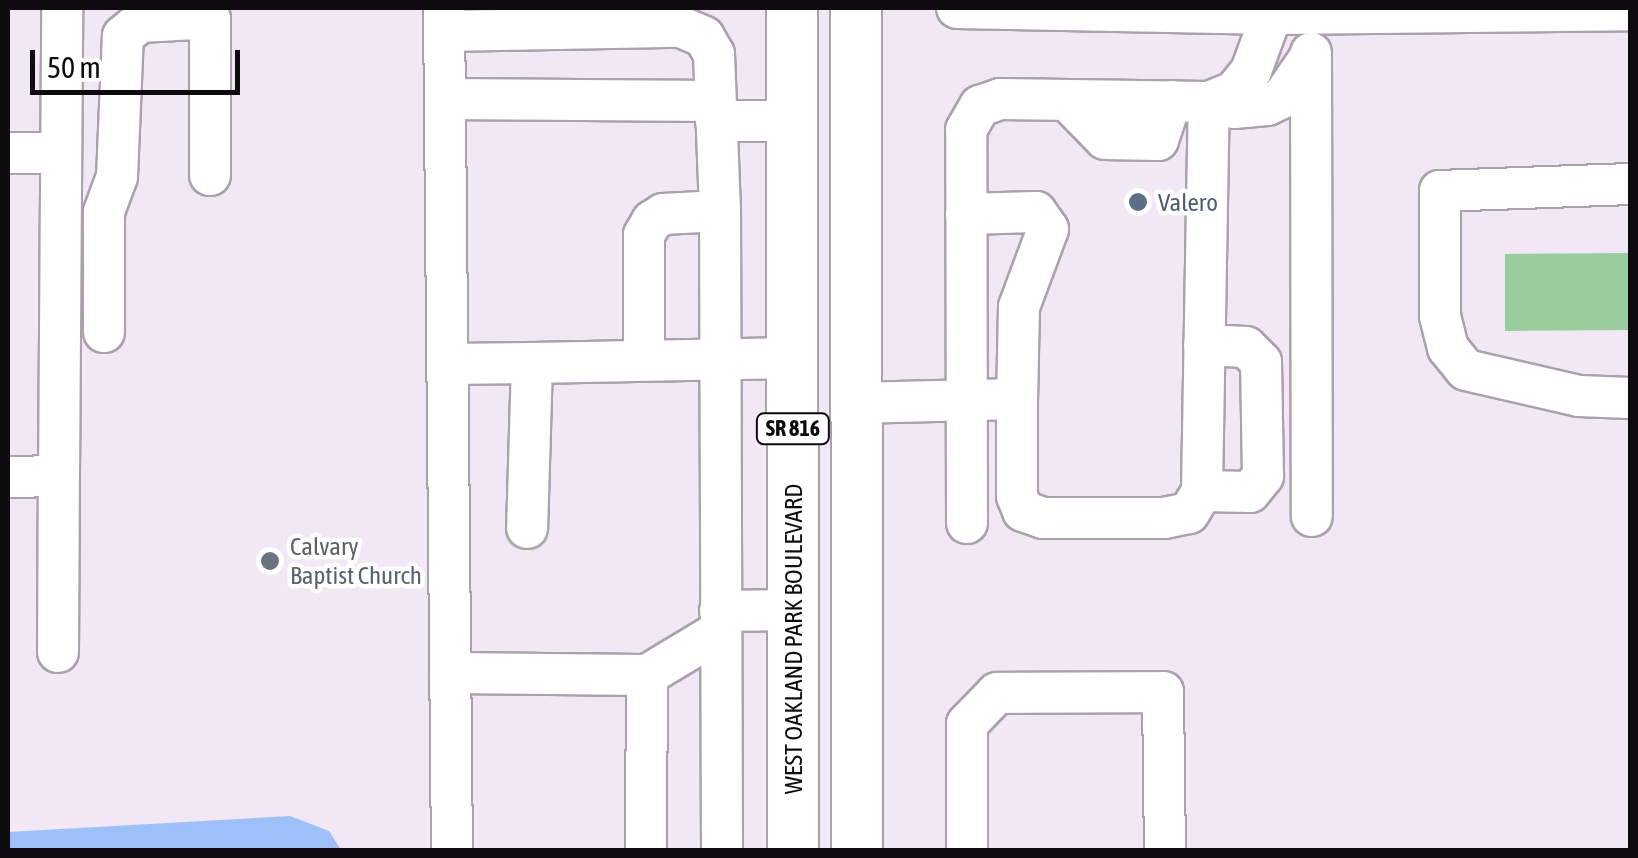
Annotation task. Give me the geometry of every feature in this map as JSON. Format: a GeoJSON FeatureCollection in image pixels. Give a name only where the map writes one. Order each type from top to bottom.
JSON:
{"type":"FeatureCollection","features":[{"type":"Feature","properties":{"kind":"main road","name":"WEST OAKLAND PARK BOULEVARD"},"geometry":{"type":"LineString","coordinates":[[792,8],[793,850]]}},
{"type":"Feature","properties":{"kind":"main road","name":"SR 816"},"geometry":{"type":"LineString","coordinates":[[856,8],[857,850]]}},
{"type":"Feature","properties":{"kind":"street"},"geometry":{"type":"LineString","coordinates":[[58,652],[62,8]]}},
{"type":"Feature","properties":{"kind":"street"},"geometry":{"type":"LineString","coordinates":[[957,8],[1286,12],[1630,10]]}},
{"type":"Feature","properties":{"kind":"street"},"geometry":{"type":"LineString","coordinates":[[1286,12],[1311,56],[1312,516]]}},
{"type":"Feature","properties":{"kind":"street"},"geometry":{"type":"LineString","coordinates":[[967,522],[966,130],[980,106],[1000,99],[1067,100],[1105,140],[1158,140],[1190,101],[1234,92],[1286,12]]}},
{"type":"Feature","properties":{"kind":"street"},"geometry":{"type":"LineString","coordinates":[[104,332],[104,212],[118,177],[122,36],[140,22],[173,14],[210,20],[210,175]]}},
{"type":"Feature","properties":{"kind":"street"},"geometry":{"type":"LineString","coordinates":[[452,850],[444,19],[681,27],[704,37],[714,54],[720,211],[722,850]]}},
{"type":"Feature","properties":{"kind":"street"},"geometry":{"type":"LineString","coordinates":[[1190,101],[1234,108],[1268,105],[1282,98],[1311,56]]}},
{"type":"Feature","properties":{"kind":"street"},"geometry":{"type":"LineString","coordinates":[[446,99],[715,111],[793,121]]}},
{"type":"Feature","properties":{"kind":"street"},"geometry":{"type":"LineString","coordinates":[[966,214],[1036,212],[1048,230],[1019,307],[1017,496],[1023,511],[1043,518],[1164,518],[1189,512],[1202,491],[1204,346],[1190,101]]}},
{"type":"Feature","properties":{"kind":"street"},"geometry":{"type":"LineString","coordinates":[[8,152],[61,152]]}},
{"type":"Feature","properties":{"kind":"street"},"geometry":{"type":"LineString","coordinates":[[1630,184],[1440,191],[1440,316],[1448,348],[1466,370],[1579,396],[1630,398]]}},
{"type":"Feature","properties":{"kind":"street"},"geometry":{"type":"LineString","coordinates":[[644,360],[644,236],[652,221],[663,214],[720,211]]}},
{"type":"Feature","properties":{"kind":"street"},"geometry":{"type":"LineString","coordinates":[[1202,491],[1250,492],[1263,476],[1260,362],[1246,347],[1204,346]]}},
{"type":"Feature","properties":{"kind":"street"},"geometry":{"type":"LineString","coordinates":[[448,364],[793,358]]}},
{"type":"Feature","properties":{"kind":"street"},"geometry":{"type":"LineString","coordinates":[[527,528],[532,363]]}},
{"type":"Feature","properties":{"kind":"street"},"geometry":{"type":"LineString","coordinates":[[855,403],[1018,399]]}},
{"type":"Feature","properties":{"kind":"street"},"geometry":{"type":"LineString","coordinates":[[8,476],[60,476]]}},
{"type":"Feature","properties":{"kind":"street"},"geometry":{"type":"LineString","coordinates":[[450,673],[646,675],[720,621],[792,610]]}},
{"type":"Feature","properties":{"kind":"street"},"geometry":{"type":"LineString","coordinates":[[646,675],[646,850]]}},
{"type":"Feature","properties":{"kind":"street"},"geometry":{"type":"LineString","coordinates":[[967,850],[967,724],[996,694],[1163,692],[1164,850]]}},
{"type":"Feature","properties":{"kind":"green space"},"geometry":{"type":"Polygon","coordinates":[[[1630,253],[1630,330],[1505,331],[1505,254],[1630,253]]]}},
{"type":"Feature","properties":{"kind":"water"},"geometry":{"type":"Polygon","coordinates":[[[290,816],[329,831],[341,850],[8,850],[8,832],[290,816]]]}},
{"type":"Feature","properties":{"kind":"place","name":"Valero"},"geometry":{"type":"Point","coordinates":[1138,202]}},
{"type":"Feature","properties":{"kind":"place","name":"Calvary Baptist Church"},"geometry":{"type":"Point","coordinates":[270,561]}}]}
